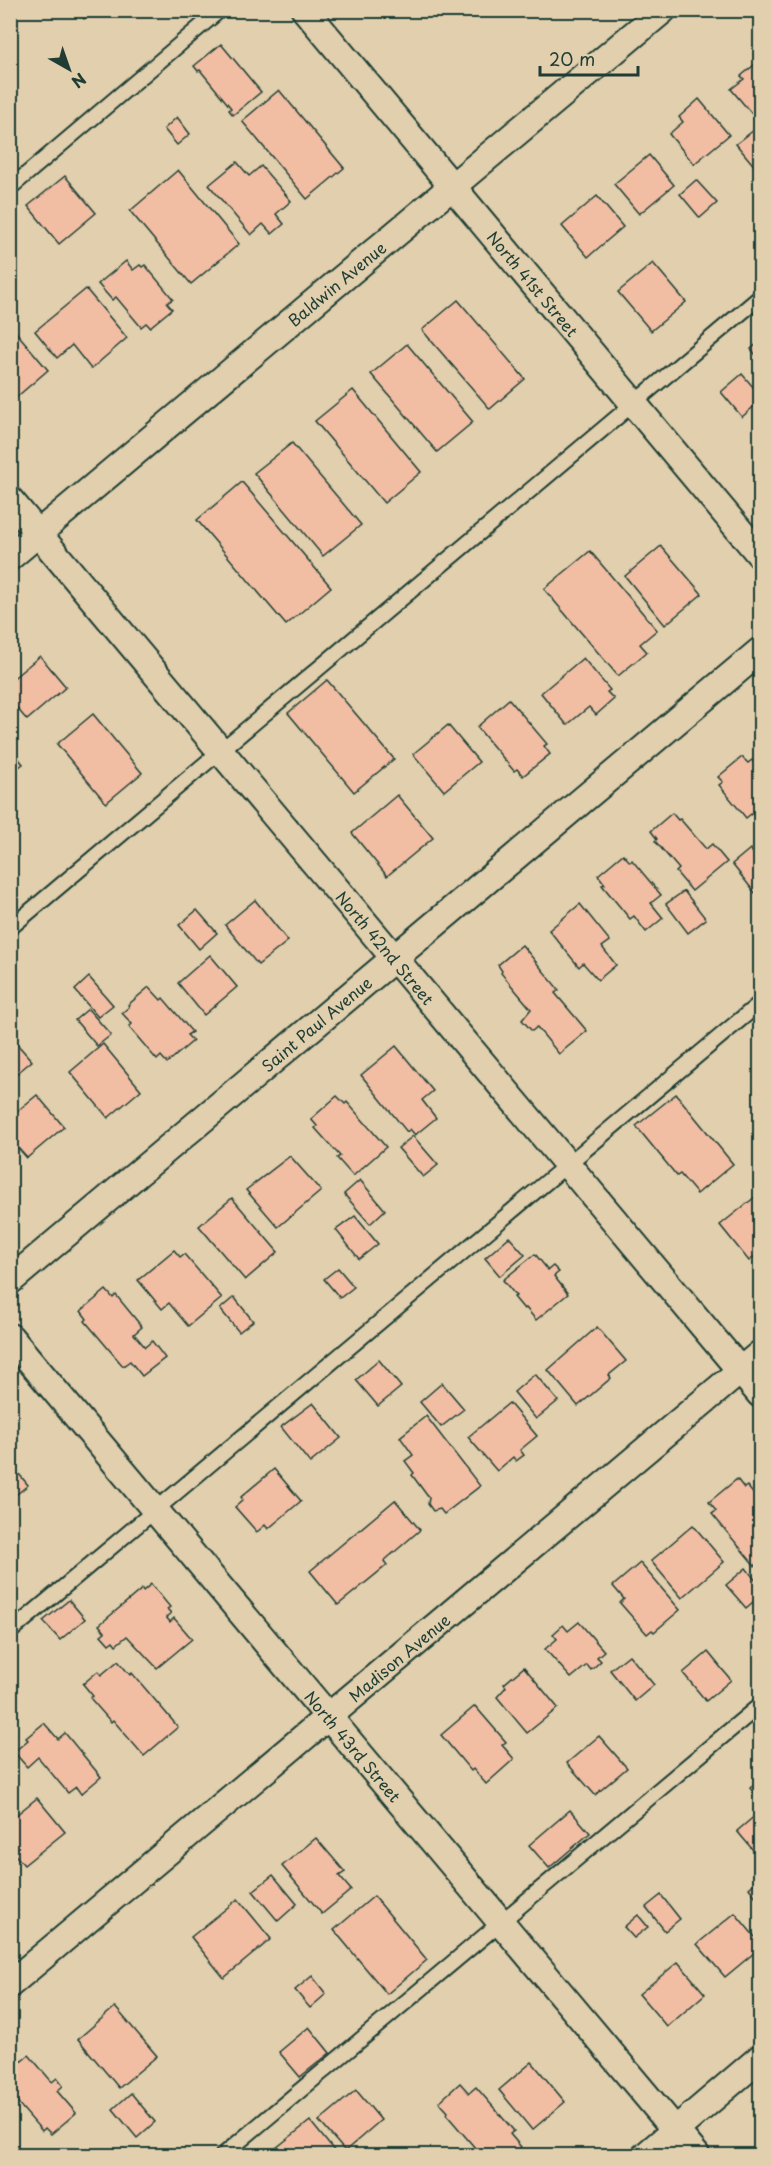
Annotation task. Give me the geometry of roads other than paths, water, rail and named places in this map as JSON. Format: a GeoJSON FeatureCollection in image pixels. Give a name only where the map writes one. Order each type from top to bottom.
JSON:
{"type":"FeatureCollection","features":[{"type":"Feature","properties":{"kind":"street","name":"North 41st Street"},"geometry":{"type":"LineString","coordinates":[[305,10],[760,555]]}},
{"type":"Feature","properties":{"kind":"street","name":"Baldwin Avenue"},"geometry":{"type":"LineString","coordinates":[[10,557],[663,10]]}},
{"type":"Feature","properties":{"kind":"street","name":"North 42nd Street"},"geometry":{"type":"LineString","coordinates":[[10,500],[760,1394]]}},
{"type":"Feature","properties":{"kind":"street","name":"Saint Paul Avenue"},"geometry":{"type":"LineString","coordinates":[[10,1281],[760,651]]}},
{"type":"Feature","properties":{"kind":"street","name":"North 43rd Street"},"geometry":{"type":"LineString","coordinates":[[10,1337],[697,2156]]}},
{"type":"Feature","properties":{"kind":"street","name":"Madison Avenue"},"geometry":{"type":"LineString","coordinates":[[10,1984],[760,1354]]}},
{"type":"Feature","properties":{"kind":"street"},"geometry":{"type":"LineString","coordinates":[[645,2156],[760,2058]]}},
{"type":"Feature","properties":{"kind":"lane"},"geometry":{"type":"LineString","coordinates":[[10,188],[220,10]]}},
{"type":"Feature","properties":{"kind":"lane"},"geometry":{"type":"LineString","coordinates":[[10,928],[760,297]]}},
{"type":"Feature","properties":{"kind":"lane"},"geometry":{"type":"LineString","coordinates":[[10,1632],[760,1003]]}},
{"type":"Feature","properties":{"kind":"lane"},"geometry":{"type":"LineString","coordinates":[[222,2156],[760,1705]]}}]}
